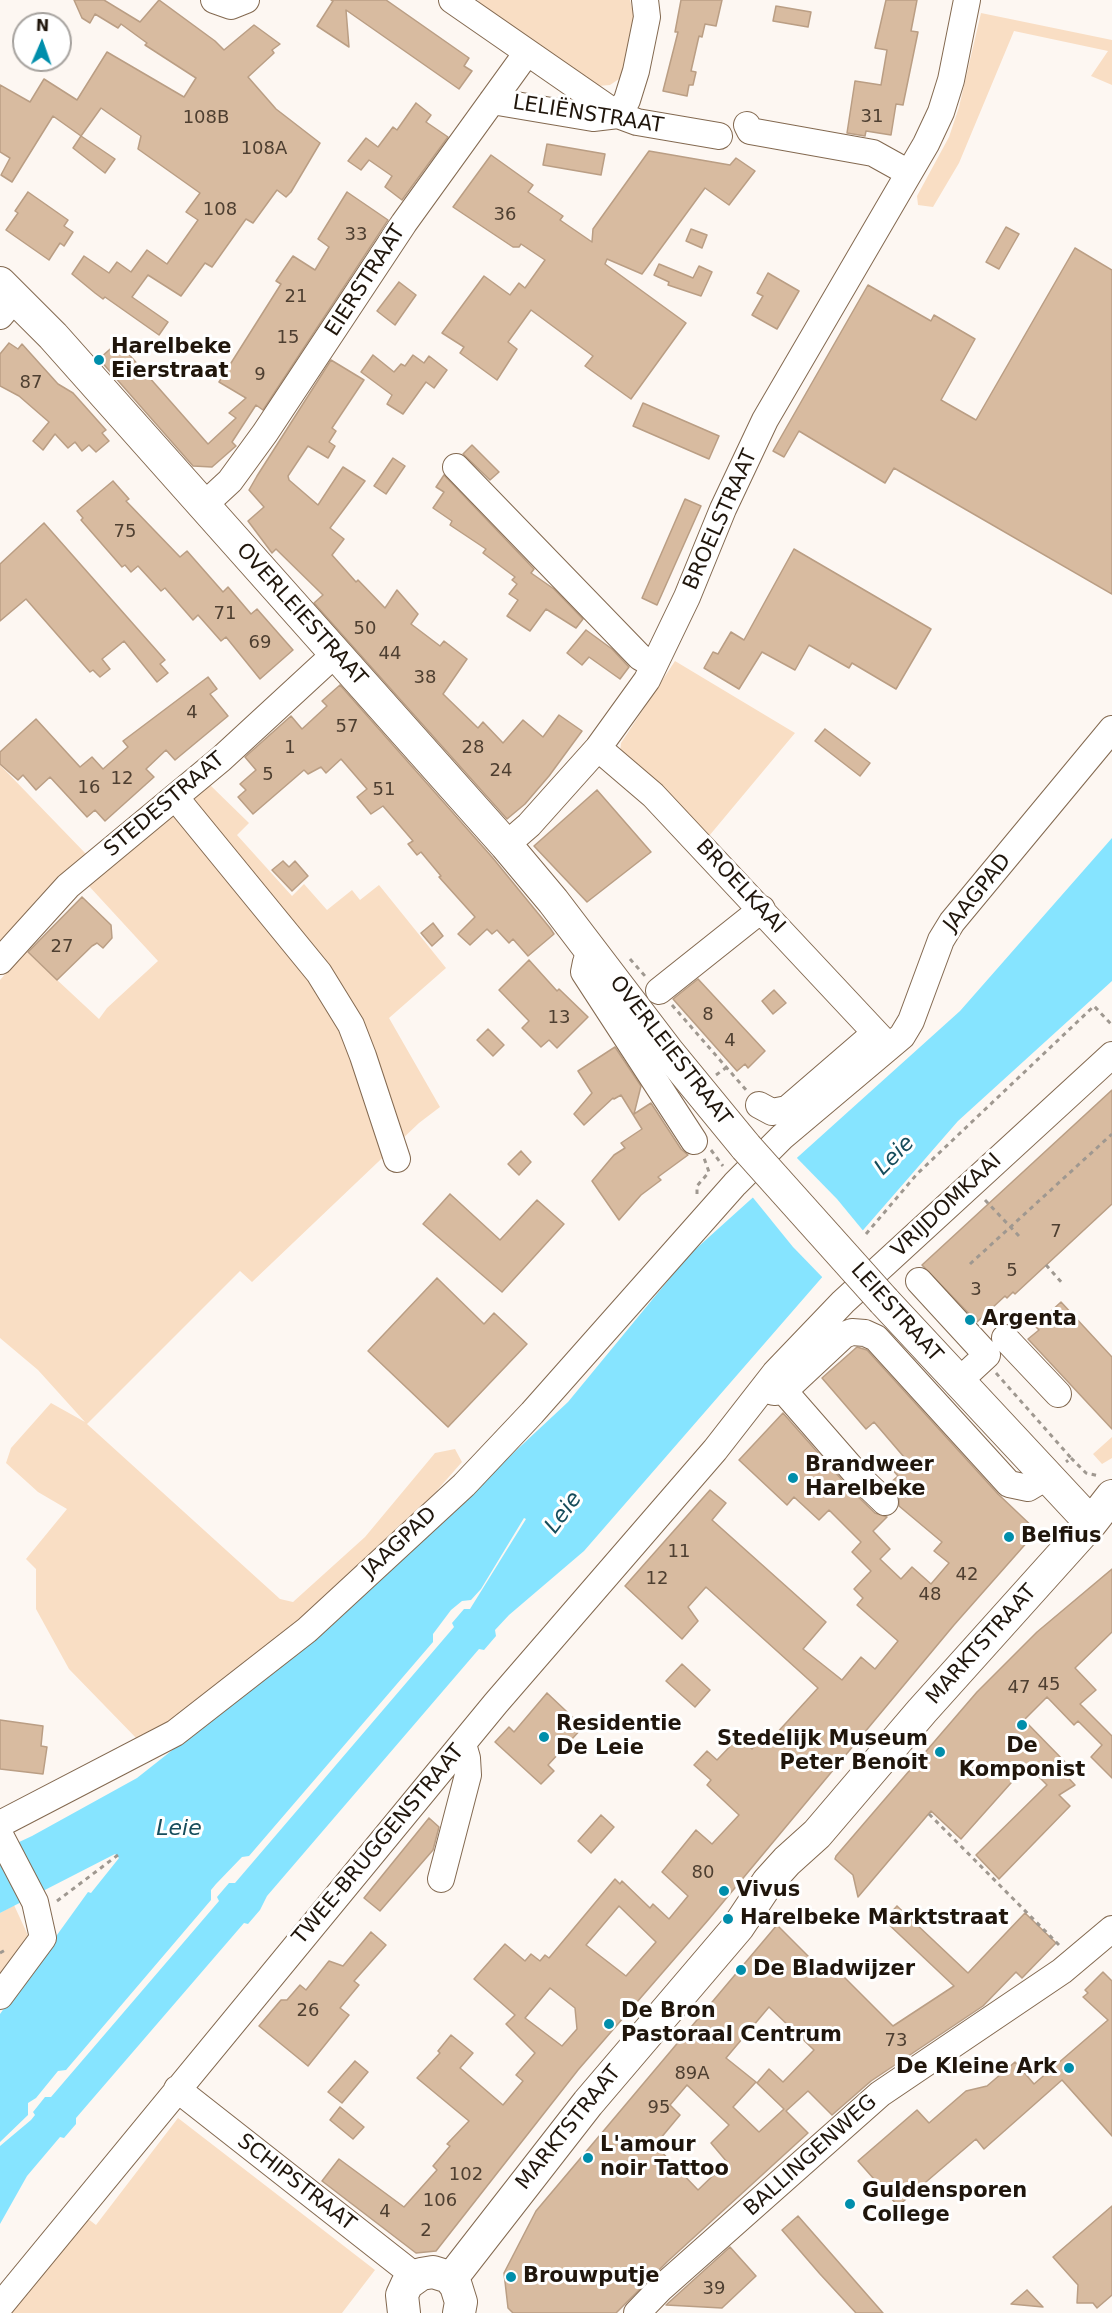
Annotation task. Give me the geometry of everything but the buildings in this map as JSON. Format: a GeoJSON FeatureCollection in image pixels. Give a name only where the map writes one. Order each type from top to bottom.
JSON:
{"type":"FeatureCollection","features":[{"type":"Feature","properties":{"kind":"main road","name":"OVERLEIESTRAAT"},"geometry":{"type":"LineString","coordinates":[[5,299],[52,336],[506,845],[609,953],[668,1052],[746,1147]]}},
{"type":"Feature","properties":{"kind":"main road","name":"LEIESTRAAT"},"geometry":{"type":"LineString","coordinates":[[746,1147],[884,1301],[975,1366],[1051,1473],[1102,1519]]}},
{"type":"Feature","properties":{"kind":"main road","name":"MARKTSTRAAT"},"geometry":{"type":"LineString","coordinates":[[451,2279],[588,2103],[738,1927],[762,1890],[787,1861],[828,1822],[922,1711],[1102,1519],[1108,1486]]}},
{"type":"Feature","properties":{"kind":"main road"},"geometry":{"type":"LineString","coordinates":[[403,2301],[433,2272],[451,2279],[460,2296],[459,2313]]}},
{"type":"Feature","properties":{"kind":"street"},"geometry":{"type":"LineString","coordinates":[[214,0],[231,6],[246,0]]}},
{"type":"Feature","properties":{"kind":"street"},"geometry":{"type":"LineString","coordinates":[[452,0],[526,54],[618,115],[630,93],[636,71],[647,17],[645,0]]}},
{"type":"Feature","properties":{"kind":"street","name":"BROELSTRAAT"},"geometry":{"type":"LineString","coordinates":[[506,845],[529,825],[598,748],[647,680],[765,420],[909,173],[941,112],[951,80],[967,0]]}},
{"type":"Feature","properties":{"kind":"street","name":"EIERSTRAAT"},"geometry":{"type":"LineString","coordinates":[[203,506],[230,481],[265,434],[404,223],[526,54]]}},
{"type":"Feature","properties":{"kind":"street","name":"LELIËNSTRAAT"},"geometry":{"type":"LineString","coordinates":[[492,101],[593,118],[618,115],[637,122],[719,136]]}},
{"type":"Feature","properties":{"kind":"street"},"geometry":{"type":"LineString","coordinates":[[747,125],[750,131],[873,153],[909,173]]}},
{"type":"Feature","properties":{"kind":"street"},"geometry":{"type":"LineString","coordinates":[[456,467],[640,657],[654,666]]}},
{"type":"Feature","properties":{"kind":"street","name":"STEDESTRAAT"},"geometry":{"type":"LineString","coordinates":[[0,962],[68,886],[175,798],[336,654]]}},
{"type":"Feature","properties":{"kind":"street","name":"JAAGPAD"},"geometry":{"type":"LineString","coordinates":[[0,1824],[175,1733],[307,1630],[499,1449],[730,1177],[782,1137],[881,1040],[902,1036],[911,1021],[930,964],[952,922],[1112,729]]}},
{"type":"Feature","properties":{"kind":"street","name":"BROELKAAI"},"geometry":{"type":"LineString","coordinates":[[598,748],[653,795],[762,909],[881,1040]]}},
{"type":"Feature","properties":{"kind":"street"},"geometry":{"type":"LineString","coordinates":[[175,798],[319,974],[351,1025],[397,1159]]}},
{"type":"Feature","properties":{"kind":"street"},"geometry":{"type":"LineString","coordinates":[[659,991],[762,909]]}},
{"type":"Feature","properties":{"kind":"street","name":"OVERLEIESTRAAT"},"geometry":{"type":"LineString","coordinates":[[609,953],[586,962],[584,972],[700,1142]]}},
{"type":"Feature","properties":{"kind":"street"},"geometry":{"type":"LineString","coordinates":[[759,1104],[772,1112],[787,1109],[881,1040]]}},
{"type":"Feature","properties":{"kind":"street","name":"VRIJDOMKAAI"},"geometry":{"type":"LineString","coordinates":[[773,1390],[819,1325],[1112,1055]]}},
{"type":"Feature","properties":{"kind":"street"},"geometry":{"type":"LineString","coordinates":[[919,1281],[975,1366]]}},
{"type":"Feature","properties":{"kind":"street","name":"LEIESTRAAT"},"geometry":{"type":"LineString","coordinates":[[773,1390],[844,1335],[852,1332],[869,1334],[876,1338],[1009,1484],[1028,1488],[1051,1473]]}},
{"type":"Feature","properties":{"kind":"street"},"geometry":{"type":"LineString","coordinates":[[1005,1338],[1058,1394]]}},
{"type":"Feature","properties":{"kind":"street"},"geometry":{"type":"LineString","coordinates":[[773,1390],[885,1502]]}},
{"type":"Feature","properties":{"kind":"street","name":"TWEE-BRUGGENSTRAAT"},"geometry":{"type":"LineString","coordinates":[[0,2306],[463,1744],[715,1450],[773,1390]]}},
{"type":"Feature","properties":{"kind":"street"},"geometry":{"type":"LineString","coordinates":[[441,1879],[468,1775],[468,1758],[463,1744]]}},
{"type":"Feature","properties":{"kind":"street"},"geometry":{"type":"LineString","coordinates":[[0,1835],[42,1902],[43,1938],[0,1996]]}},
{"type":"Feature","properties":{"kind":"street","name":"BALLINGENWEG"},"geometry":{"type":"LineString","coordinates":[[638,2313],[660,2289],[880,2094],[1074,1960],[1112,1929]]}},
{"type":"Feature","properties":{"kind":"street","name":"SCHIPSTRAAT"},"geometry":{"type":"LineString","coordinates":[[177,2089],[403,2301]]}},
{"type":"Feature","properties":{"kind":"path","name":"OVERLEIESTRAAT"},"geometry":{"type":"LineString","coordinates":[[609,953],[659,991],[759,1104]]}},
{"type":"Feature","properties":{"kind":"path","name":"VRIJDOMKAAI"},"geometry":{"type":"LineString","coordinates":[[866,1234],[917,1174],[1088,1011],[1094,1006],[1112,1025]]}},
{"type":"Feature","properties":{"kind":"path"},"geometry":{"type":"LineString","coordinates":[[715,1076],[727,1067]]}},
{"type":"Feature","properties":{"kind":"path"},"geometry":{"type":"LineString","coordinates":[[970,1264],[1112,1134]]}},
{"type":"Feature","properties":{"kind":"path"},"geometry":{"type":"LineString","coordinates":[[700,1142],[730,1177]]}},
{"type":"Feature","properties":{"kind":"path"},"geometry":{"type":"LineString","coordinates":[[700,1142],[709,1168],[708,1175],[697,1188],[700,1200]]}},
{"type":"Feature","properties":{"kind":"path"},"geometry":{"type":"LineString","coordinates":[[989,1203],[1018,1236]]}},
{"type":"Feature","properties":{"kind":"path"},"geometry":{"type":"LineString","coordinates":[[1046,1265],[1064,1285]]}},
{"type":"Feature","properties":{"kind":"path"},"geometry":{"type":"LineString","coordinates":[[975,1366],[996,1373],[1051,1473],[1086,1473],[1108,1486]]}},
{"type":"Feature","properties":{"kind":"path"},"geometry":{"type":"LineString","coordinates":[[929,1814],[1074,1960]]}},
{"type":"Feature","properties":{"kind":"path"},"geometry":{"type":"LineString","coordinates":[[42,1902],[118,1855]]}},
{"type":"Feature","properties":{"kind":"shaded area"},"geometry":{"type":"Polygon","coordinates":[[[478,0],[630,0],[634,16],[622,77],[610,85],[598,86],[483,11],[478,0]]]}},
{"type":"Feature","properties":{"kind":"shaded area"},"geometry":{"type":"Polygon","coordinates":[[[981,13],[1112,40],[1112,85],[1091,76],[1108,51],[1014,31],[959,163],[933,207],[918,205],[917,196],[949,137],[959,107],[981,13]]]}},
{"type":"Feature","properties":{"kind":"shaded area"},"geometry":{"type":"Polygon","coordinates":[[[675,661],[795,733],[709,836],[620,752],[621,743],[675,661]]]}},
{"type":"Feature","properties":{"kind":"shaded area"},"geometry":{"type":"Polygon","coordinates":[[[0,765],[87,855],[41,895],[0,942],[0,765]]]}},
{"type":"Feature","properties":{"kind":"shaded area"},"geometry":{"type":"Polygon","coordinates":[[[209,784],[249,823],[237,835],[292,896],[304,884],[327,910],[352,890],[360,900],[379,885],[446,968],[389,1018],[440,1107],[419,1123],[252,1282],[240,1271],[87,1424],[280,1599],[293,1602],[365,1537],[435,1453],[455,1449],[462,1462],[403,1529],[298,1626],[198,1707],[140,1742],[69,1669],[36,1609],[36,1569],[26,1559],[67,1509],[38,1492],[6,1463],[11,1448],[51,1403],[85,1422],[38,1370],[0,1338],[0,980],[26,951],[99,1019],[107,1008],[158,961],[88,885],[209,784]]]}},
{"type":"Feature","properties":{"kind":"shaded area"},"geometry":{"type":"Polygon","coordinates":[[[1112,1437],[1112,1458],[1102,1464],[1093,1454],[1112,1437]]]}},
{"type":"Feature","properties":{"kind":"shaded area"},"geometry":{"type":"Polygon","coordinates":[[[14,1905],[31,1942],[0,1983],[0,1913],[14,1905]]]}},
{"type":"Feature","properties":{"kind":"shaded area"},"geometry":{"type":"Polygon","coordinates":[[[178,2118],[375,2270],[342,2313],[4,2313],[83,2215],[96,2225],[178,2118]]]}},
{"type":"Feature","properties":{"kind":"water","name":"Leie"},"geometry":{"type":"Polygon","coordinates":[[[1112,838],[1112,981],[958,1121],[584,1551],[509,1615],[495,1630],[496,1636],[484,1650],[479,1649],[267,1896],[260,1910],[248,1924],[244,1923],[76,2118],[76,2124],[64,2138],[60,2137],[27,2176],[0,2224],[0,2146],[31,2120],[35,2115],[33,2112],[45,2097],[51,2097],[219,1901],[217,1897],[229,1883],[235,1883],[454,1627],[452,1623],[464,1609],[470,1609],[526,1519],[524,1518],[481,1589],[471,1600],[462,1601],[451,1610],[433,1634],[433,1642],[249,1856],[242,1857],[216,1884],[211,1890],[211,1900],[66,2070],[58,2071],[36,2098],[28,2103],[28,2115],[0,2142],[0,2014],[88,1892],[91,1893],[119,1858],[115,1854],[0,1913],[0,1851],[32,1836],[137,1778],[289,1658],[463,1500],[568,1402],[689,1255],[960,1011],[1112,838]]]}},
{"type":"Feature","properties":{"kind":"pier"},"geometry":{"type":"Polygon","coordinates":[[[794,1155],[837,1199],[865,1233],[825,1280],[793,1247],[750,1194],[794,1155]]]}},
{"type":"Feature","properties":{"kind":"place","name":"Harelbeke Eierstraat"},"geometry":{"type":"Point","coordinates":[99,360]}},
{"type":"Feature","properties":{"kind":"place","name":"Argenta"},"geometry":{"type":"Point","coordinates":[970,1320]}},
{"type":"Feature","properties":{"kind":"place","name":"Brandweer Harelbeke"},"geometry":{"type":"Point","coordinates":[793,1478]}},
{"type":"Feature","properties":{"kind":"place","name":"Belfius"},"geometry":{"type":"Point","coordinates":[1009,1537]}},
{"type":"Feature","properties":{"kind":"place","name":"De Komponist"},"geometry":{"type":"Point","coordinates":[1022,1725]}},
{"type":"Feature","properties":{"kind":"place","name":"Residentie De Leie"},"geometry":{"type":"Point","coordinates":[544,1737]}},
{"type":"Feature","properties":{"kind":"place","name":"Stedelijk Museum Peter Benoit"},"geometry":{"type":"Point","coordinates":[940,1752]}},
{"type":"Feature","properties":{"kind":"place","name":"Vivus"},"geometry":{"type":"Point","coordinates":[724,1891]}},
{"type":"Feature","properties":{"kind":"place","name":"Harelbeke Marktstraat"},"geometry":{"type":"Point","coordinates":[728,1919]}},
{"type":"Feature","properties":{"kind":"place","name":"De Bladwijzer"},"geometry":{"type":"Point","coordinates":[741,1970]}},
{"type":"Feature","properties":{"kind":"place","name":"De Bron Pastoraal Centrum"},"geometry":{"type":"Point","coordinates":[609,2024]}},
{"type":"Feature","properties":{"kind":"place","name":"De Kleine Ark"},"geometry":{"type":"Point","coordinates":[1069,2068]}},
{"type":"Feature","properties":{"kind":"place","name":"L'amour noir Tattoo"},"geometry":{"type":"Point","coordinates":[588,2158]}},
{"type":"Feature","properties":{"kind":"place","name":"Guldensporen College"},"geometry":{"type":"Point","coordinates":[850,2204]}},
{"type":"Feature","properties":{"kind":"place","name":"Brouwputje"},"geometry":{"type":"Point","coordinates":[511,2277]}}]}
